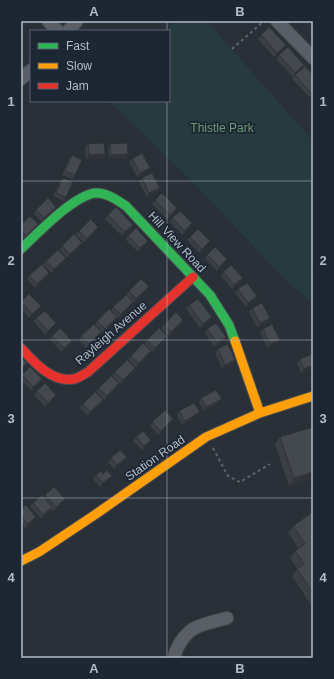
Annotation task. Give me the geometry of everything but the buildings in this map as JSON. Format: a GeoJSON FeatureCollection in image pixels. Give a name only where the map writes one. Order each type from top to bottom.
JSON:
{"type":"FeatureCollection","features":[{"type":"Feature","properties":{"kind":"street"},"geometry":{"type":"LineString","coordinates":[[48,21],[57,30]]}},
{"type":"Feature","properties":{"kind":"street"},"geometry":{"type":"LineString","coordinates":[[69,30],[77,21]]}},
{"type":"Feature","properties":{"kind":"street"},"geometry":{"type":"LineString","coordinates":[[277,21],[308,45],[313,58]]}},
{"type":"Feature","properties":{"kind":"street"},"geometry":{"type":"LineString","coordinates":[[21,80],[30,71]]}},
{"type":"Feature","properties":{"kind":"street","name":"Hill View Road"},"geometry":{"type":"LineString","coordinates":[[21,249],[61,212],[79,200],[95,193],[113,196],[126,206],[210,295],[229,325],[260,413]]}},
{"type":"Feature","properties":{"kind":"street","name":"Rayleigh Avenue"},"geometry":{"type":"LineString","coordinates":[[21,348],[35,364],[48,373],[62,378],[74,379],[88,372],[193,277]]}},
{"type":"Feature","properties":{"kind":"street","name":"Station Road"},"geometry":{"type":"LineString","coordinates":[[21,561],[38,552],[96,514],[206,436],[260,413],[313,396]]}},
{"type":"Feature","properties":{"kind":"street"},"geometry":{"type":"LineString","coordinates":[[174,658],[181,642],[193,629],[227,618]]}},
{"type":"Feature","properties":{"kind":"path"},"geometry":{"type":"LineString","coordinates":[[232,49],[264,21]]}},
{"type":"Feature","properties":{"kind":"path"},"geometry":{"type":"LineString","coordinates":[[206,436],[228,476],[240,482],[270,464]]}},
{"type":"Feature","properties":{"kind":"green space","name":"Thistle Park"},"geometry":{"type":"Polygon","coordinates":[[[175,21],[207,21],[313,141],[313,303],[286,281],[193,182],[110,102],[170,102],[170,30],[165,30],[175,21]]]}},
{"type":"Feature","properties":{"kind":"traffic: fast"},"geometry":{"type":"LineString","coordinates":[[21,249],[56,216],[76,201],[95,193],[107,195],[126,206],[210,295],[229,325],[235,341]]}},
{"type":"Feature","properties":{"kind":"traffic: slow"},"geometry":{"type":"LineString","coordinates":[[235,341],[260,413]]}},
{"type":"Feature","properties":{"kind":"traffic: slow"},"geometry":{"type":"LineString","coordinates":[[21,561],[39,552],[96,514],[206,437],[260,413],[313,396]]}},
{"type":"Feature","properties":{"kind":"traffic: jam"},"geometry":{"type":"LineString","coordinates":[[21,348],[38,365],[51,375],[66,379],[78,378],[88,372],[193,277]]}}]}
